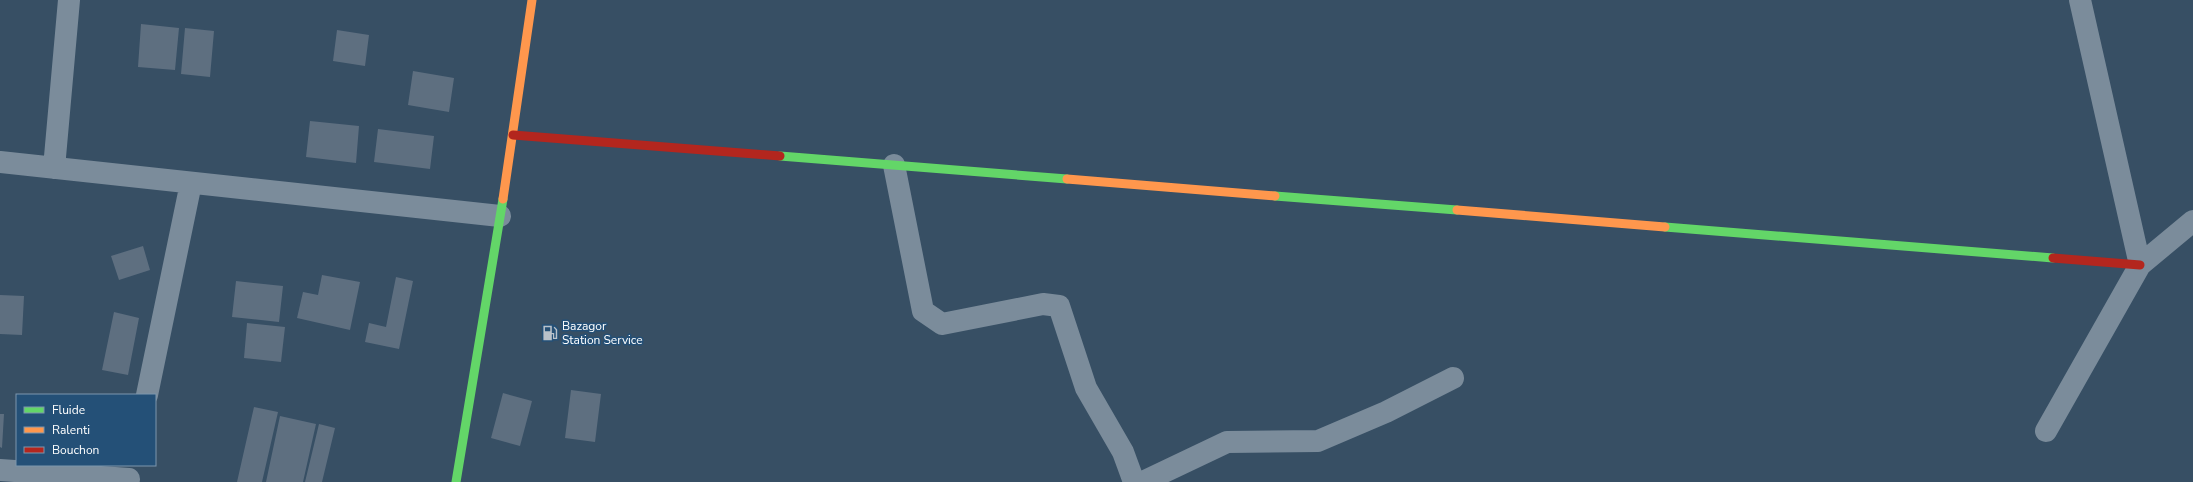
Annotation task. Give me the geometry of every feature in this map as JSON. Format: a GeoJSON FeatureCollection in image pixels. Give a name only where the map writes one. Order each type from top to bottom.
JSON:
{"type":"FeatureCollection","features":[{"type":"Feature","properties":{"kind":"main road"},"geometry":{"type":"LineString","coordinates":[[456,482],[500,216],[532,0]]}},
{"type":"Feature","properties":{"kind":"main road"},"geometry":{"type":"LineString","coordinates":[[512,136],[2140,264]]}},
{"type":"Feature","properties":{"kind":"street"},"geometry":{"type":"LineString","coordinates":[[54,168],[69,0]]}},
{"type":"Feature","properties":{"kind":"street"},"geometry":{"type":"LineString","coordinates":[[2080,0],[2140,264]]}},
{"type":"Feature","properties":{"kind":"street"},"geometry":{"type":"LineString","coordinates":[[0,162],[500,216]]}},
{"type":"Feature","properties":{"kind":"street"},"geometry":{"type":"LineString","coordinates":[[894,165],[923,311],[942,324],[1043,304],[1059,306],[1086,388],[1123,452],[1134,482]]}},
{"type":"Feature","properties":{"kind":"street"},"geometry":{"type":"LineString","coordinates":[[147,394],[191,183]]}},
{"type":"Feature","properties":{"kind":"street"},"geometry":{"type":"LineString","coordinates":[[2046,431],[2140,264],[2193,221]]}},
{"type":"Feature","properties":{"kind":"street"},"geometry":{"type":"LineString","coordinates":[[1143,482],[1227,442],[1318,441],[1386,412],[1453,378]]}},
{"type":"Feature","properties":{"kind":"street"},"geometry":{"type":"LineString","coordinates":[[0,470],[130,475]]}},
{"type":"Feature","properties":{"kind":"building"},"geometry":{"type":"Polygon","coordinates":[[[141,24],[179,28],[175,70],[138,67],[141,24]]]}},
{"type":"Feature","properties":{"kind":"building"},"geometry":{"type":"Polygon","coordinates":[[[185,28],[214,31],[210,77],[181,74],[185,28]]]}},
{"type":"Feature","properties":{"kind":"building"},"geometry":{"type":"Polygon","coordinates":[[[337,30],[369,35],[365,66],[333,61],[337,30]]]}},
{"type":"Feature","properties":{"kind":"building"},"geometry":{"type":"Polygon","coordinates":[[[413,71],[454,78],[449,112],[408,105],[413,71]]]}},
{"type":"Feature","properties":{"kind":"building"},"geometry":{"type":"Polygon","coordinates":[[[310,121],[359,126],[356,163],[306,157],[310,121]]]}},
{"type":"Feature","properties":{"kind":"building"},"geometry":{"type":"Polygon","coordinates":[[[378,129],[434,136],[430,169],[374,162],[378,129]]]}},
{"type":"Feature","properties":{"kind":"building"},"geometry":{"type":"Polygon","coordinates":[[[143,246],[150,270],[119,280],[111,256],[143,246]]]}},
{"type":"Feature","properties":{"kind":"building"},"geometry":{"type":"Polygon","coordinates":[[[322,275],[360,282],[350,330],[297,318],[303,292],[318,295],[322,275]]]}},
{"type":"Feature","properties":{"kind":"building"},"geometry":{"type":"Polygon","coordinates":[[[396,277],[413,281],[399,349],[365,342],[369,323],[386,327],[396,277]]]}},
{"type":"Feature","properties":{"kind":"building"},"geometry":{"type":"Polygon","coordinates":[[[236,281],[283,286],[279,322],[232,317],[236,281]]]}},
{"type":"Feature","properties":{"kind":"building"},"geometry":{"type":"Polygon","coordinates":[[[0,295],[24,296],[22,335],[0,334],[0,295]]]}},
{"type":"Feature","properties":{"kind":"building"},"geometry":{"type":"Polygon","coordinates":[[[114,312],[139,318],[128,375],[102,370],[114,312]]]}},
{"type":"Feature","properties":{"kind":"building"},"geometry":{"type":"Polygon","coordinates":[[[247,323],[285,327],[281,362],[244,358],[247,323]]]}},
{"type":"Feature","properties":{"kind":"building"},"geometry":{"type":"Polygon","coordinates":[[[571,390],[601,394],[595,442],[565,438],[571,390]]]}},
{"type":"Feature","properties":{"kind":"building"},"geometry":{"type":"Polygon","coordinates":[[[503,393],[532,401],[520,446],[491,438],[503,393]]]}},
{"type":"Feature","properties":{"kind":"building"},"geometry":{"type":"Polygon","coordinates":[[[254,407],[278,412],[262,482],[237,482],[254,407]]]}},
{"type":"Feature","properties":{"kind":"building"},"geometry":{"type":"Polygon","coordinates":[[[0,414],[4,414],[2,448],[0,447],[0,414]]]}},
{"type":"Feature","properties":{"kind":"building"},"geometry":{"type":"Polygon","coordinates":[[[280,416],[316,424],[303,482],[266,482],[280,416]]]}},
{"type":"Feature","properties":{"kind":"building"},"geometry":{"type":"Polygon","coordinates":[[[319,424],[335,428],[322,482],[305,482],[319,424]]]}},
{"type":"Feature","properties":{"kind":"traffic: fast"},"geometry":{"type":"LineString","coordinates":[[780,156],[1067,179]]}},
{"type":"Feature","properties":{"kind":"traffic: fast"},"geometry":{"type":"LineString","coordinates":[[1275,196],[1457,210]]}},
{"type":"Feature","properties":{"kind":"traffic: fast"},"geometry":{"type":"LineString","coordinates":[[456,482],[503,199]]}},
{"type":"Feature","properties":{"kind":"traffic: fast"},"geometry":{"type":"LineString","coordinates":[[1665,227],[2053,258]]}},
{"type":"Feature","properties":{"kind":"traffic: slow"},"geometry":{"type":"LineString","coordinates":[[503,199],[532,0]]}},
{"type":"Feature","properties":{"kind":"traffic: slow"},"geometry":{"type":"LineString","coordinates":[[1067,179],[1275,196]]}},
{"type":"Feature","properties":{"kind":"traffic: slow"},"geometry":{"type":"LineString","coordinates":[[1457,210],[1665,227]]}},
{"type":"Feature","properties":{"kind":"traffic: jam"},"geometry":{"type":"LineString","coordinates":[[513,135],[780,156]]}},
{"type":"Feature","properties":{"kind":"traffic: jam"},"geometry":{"type":"LineString","coordinates":[[2053,258],[2140,265]]}},
{"type":"Feature","properties":{"kind":"place","name":"Bazagor Station Service"},"geometry":{"type":"Point","coordinates":[550,333]}}]}
